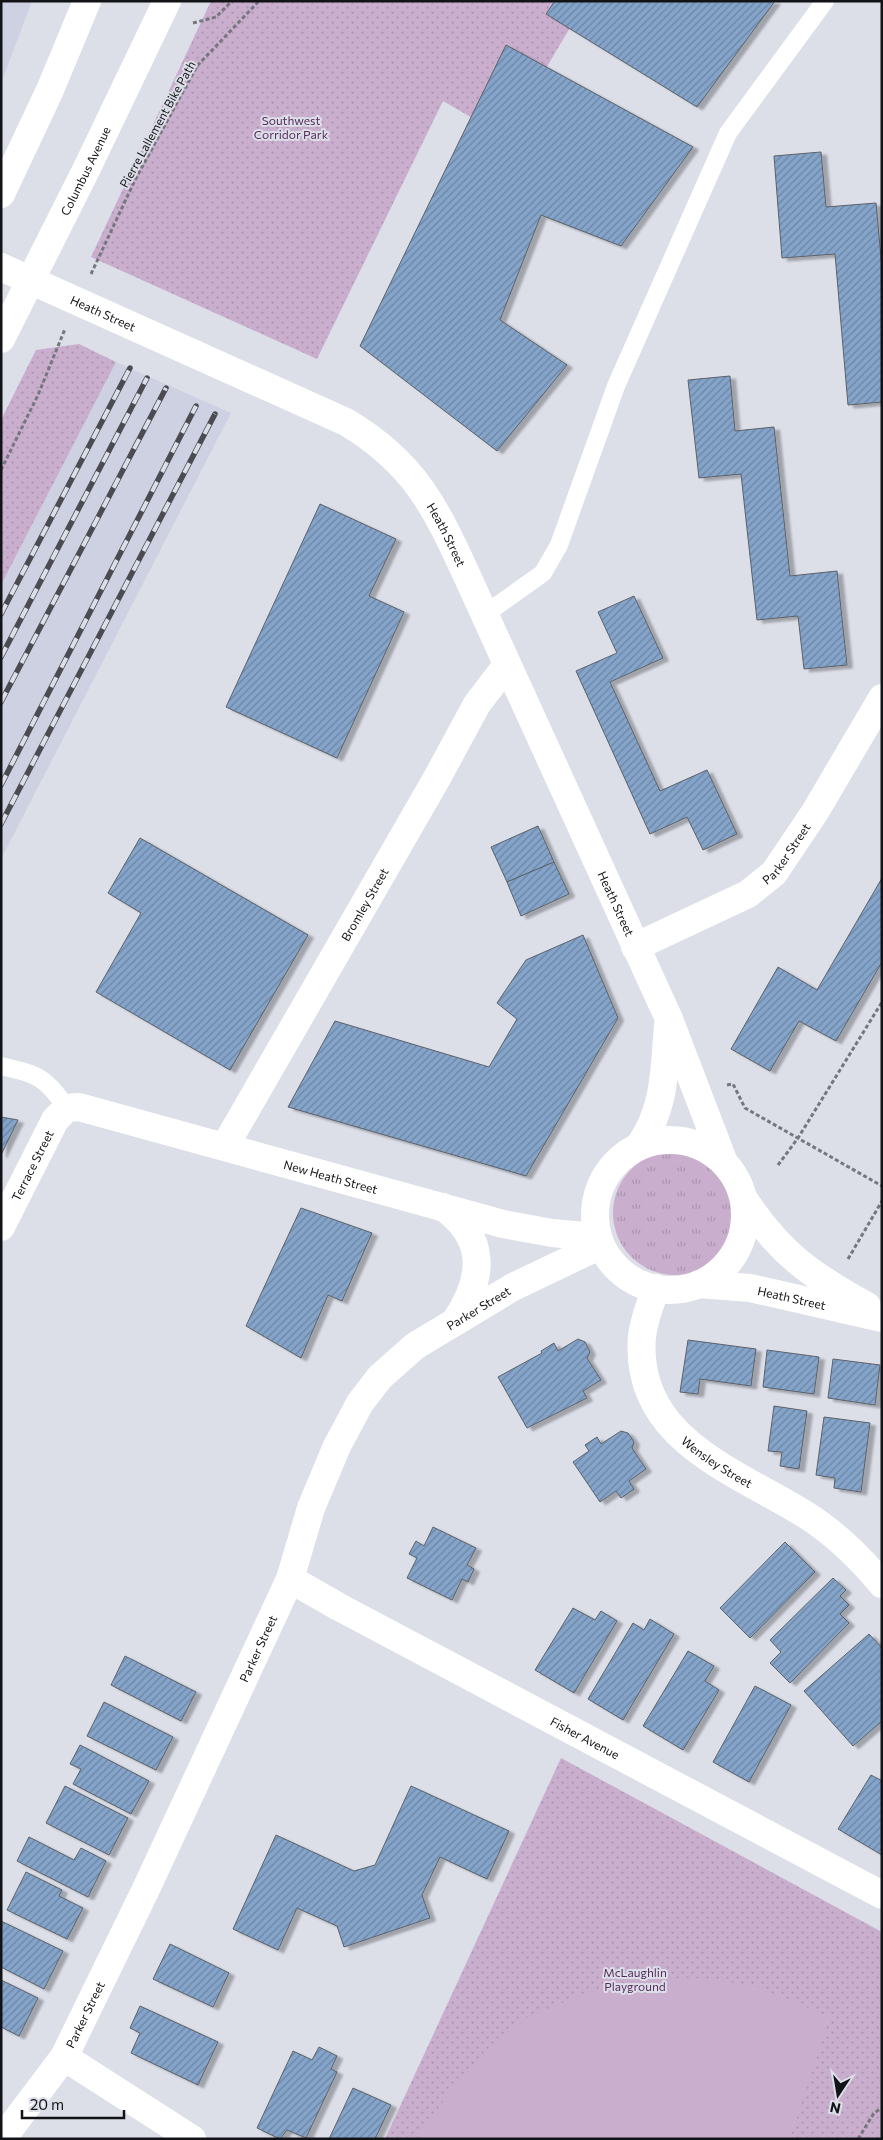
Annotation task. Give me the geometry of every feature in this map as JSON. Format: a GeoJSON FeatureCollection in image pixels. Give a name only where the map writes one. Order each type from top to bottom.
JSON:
{"type":"FeatureCollection","features":[{"type":"Feature","properties":{"kind":"street"},"geometry":{"type":"LineString","coordinates":[[1,194],[50,90],[87,1]]}},
{"type":"Feature","properties":{"kind":"street","name":"Columbus Avenue"},"geometry":{"type":"LineString","coordinates":[[1,340],[167,1]]}},
{"type":"Feature","properties":{"kind":"street","name":"Heath Street"},"geometry":{"type":"LineString","coordinates":[[1,267],[322,410],[353,426],[382,446],[409,473],[434,506],[635,948],[669,1018],[723,1160]]}},
{"type":"Feature","properties":{"kind":"street","name":"Bromley Street"},"geometry":{"type":"LineString","coordinates":[[225,1146],[437,778],[477,704],[507,665]]}},
{"type":"Feature","properties":{"kind":"street","name":"Parker Street"},"geometry":{"type":"LineString","coordinates":[[635,948],[748,894],[774,872],[816,812],[882,698]]}},
{"type":"Feature","properties":{"kind":"street"},"geometry":{"type":"LineString","coordinates":[[640,1145],[655,1120],[660,1105],[669,1018]]}},
{"type":"Feature","properties":{"kind":"street","name":"New Heath Street"},"geometry":{"type":"LineString","coordinates":[[67,1108],[86,1107],[443,1207],[543,1232],[598,1241]]}},
{"type":"Feature","properties":{"kind":"street","name":"Terrace Street"},"geometry":{"type":"LineString","coordinates":[[1,1227],[55,1120],[67,1108]]}},
{"type":"Feature","properties":{"kind":"street"},"geometry":{"type":"LineString","coordinates":[[661,1139],[684,1140],[704,1147],[723,1160],[736,1178],[744,1199],[746,1222],[741,1242],[730,1261],[715,1275],[699,1284],[682,1289],[656,1288],[643,1285],[624,1274],[598,1241],[595,1215],[598,1193],[607,1174],[622,1157],[640,1145],[661,1139]]}},
{"type":"Feature","properties":{"kind":"street","name":"Heath Street"},"geometry":{"type":"LineString","coordinates":[[744,1199],[765,1229],[797,1263],[882,1316]]}},
{"type":"Feature","properties":{"kind":"street"},"geometry":{"type":"LineString","coordinates":[[443,1207],[465,1227],[476,1250],[474,1288],[468,1304],[456,1322]]}},
{"type":"Feature","properties":{"kind":"street","name":"Parker Street"},"geometry":{"type":"LineString","coordinates":[[2,2139],[64,2057],[146,1889],[290,1579],[311,1508],[337,1446],[360,1403],[380,1377],[403,1356],[513,1287],[598,1241]]}},
{"type":"Feature","properties":{"kind":"street","name":"Heath Street"},"geometry":{"type":"LineString","coordinates":[[699,1284],[750,1288],[882,1316]]}},
{"type":"Feature","properties":{"kind":"street","name":"Wensley Street"},"geometry":{"type":"LineString","coordinates":[[656,1288],[645,1322],[642,1356],[644,1373],[651,1391],[671,1427],[701,1454],[808,1516],[832,1534],[882,1584]]}},
{"type":"Feature","properties":{"kind":"street","name":"Fisher Avenue"},"geometry":{"type":"LineString","coordinates":[[290,1579],[339,1607],[882,1895]]}},
{"type":"Feature","properties":{"kind":"street"},"geometry":{"type":"LineString","coordinates":[[64,2057],[192,2139]]}},
{"type":"Feature","properties":{"kind":"lane"},"geometry":{"type":"LineString","coordinates":[[484,615],[543,573],[560,545],[616,386],[728,133],[825,1]]}},
{"type":"Feature","properties":{"kind":"lane"},"geometry":{"type":"LineString","coordinates":[[1,1066],[41,1077],[50,1084],[67,1108]]}},
{"type":"Feature","properties":{"kind":"path"},"geometry":{"type":"LineString","coordinates":[[193,24],[216,17],[232,1]]}},
{"type":"Feature","properties":{"kind":"path","name":"Pierre Lallement Bike Path"},"geometry":{"type":"LineString","coordinates":[[93,269],[135,180],[196,66],[259,1]]}},
{"type":"Feature","properties":{"kind":"path"},"geometry":{"type":"LineString","coordinates":[[1,470],[38,395],[66,325]]}},
{"type":"Feature","properties":{"kind":"path"},"geometry":{"type":"LineString","coordinates":[[778,1165],[798,1138],[882,1002]]}},
{"type":"Feature","properties":{"kind":"path"},"geometry":{"type":"LineString","coordinates":[[724,1085],[733,1084],[745,1108],[882,1186]]}},
{"type":"Feature","properties":{"kind":"path"},"geometry":{"type":"LineString","coordinates":[[845,1264],[882,1201]]}},
{"type":"Feature","properties":{"kind":"path"},"geometry":{"type":"LineString","coordinates":[[858,2139],[874,2113],[882,2108]]}},
{"type":"Feature","properties":{"kind":"shaded area"},"geometry":{"type":"Polygon","coordinates":[[[1,1],[32,1],[1,83],[1,1]]]}},
{"type":"Feature","properties":{"kind":"shaded area"},"geometry":{"type":"Polygon","coordinates":[[[116,362],[231,413],[1,859],[1,585],[116,362]]]}},
{"type":"Feature","properties":{"kind":"green space","name":"Southwest Corridor Park"},"geometry":{"type":"Polygon","coordinates":[[[211,1],[586,1],[505,137],[443,101],[317,359],[91,257],[211,1]]]}},
{"type":"Feature","properties":{"kind":"green space"},"geometry":{"type":"Polygon","coordinates":[[[79,344],[116,362],[1,585],[1,420],[36,350],[79,344]]]}},
{"type":"Feature","properties":{"kind":"green space"},"geometry":{"type":"Polygon","coordinates":[[[675,1151],[699,1155],[719,1169],[733,1189],[737,1213],[733,1237],[719,1257],[699,1271],[675,1275],[651,1271],[631,1257],[617,1237],[613,1213],[617,1189],[631,1169],[651,1155],[675,1151]]]}},
{"type":"Feature","properties":{"kind":"green space","name":"McLaughlin Playground"},"geometry":{"type":"Polygon","coordinates":[[[561,1758],[882,1932],[882,2139],[385,2139],[561,1758]]]}},
{"type":"Feature","properties":{"kind":"green space"},"geometry":{"type":"Polygon","coordinates":[[[650,1978],[702,1978],[755,1986],[830,2017],[790,2139],[427,2139],[420,2133],[452,2090],[485,2051],[524,2019],[586,1993],[650,1978]]]}},
{"type":"Feature","properties":{"kind":"building"},"geometry":{"type":"Polygon","coordinates":[[[555,1],[775,1],[697,107],[546,14],[555,1]]]}},
{"type":"Feature","properties":{"kind":"building"},"geometry":{"type":"Polygon","coordinates":[[[506,45],[693,147],[621,246],[541,215],[500,320],[567,365],[497,451],[360,346],[506,45]]]}},
{"type":"Feature","properties":{"kind":"building"},"geometry":{"type":"Polygon","coordinates":[[[821,152],[826,207],[876,203],[882,269],[882,402],[848,405],[835,254],[782,258],[774,156],[821,152]]]}},
{"type":"Feature","properties":{"kind":"building"},"geometry":{"type":"Polygon","coordinates":[[[730,376],[735,431],[774,427],[790,576],[837,571],[847,665],[804,669],[798,616],[757,620],[741,474],[699,478],[688,380],[730,376]]]}},
{"type":"Feature","properties":{"kind":"building"},"geometry":{"type":"Polygon","coordinates":[[[320,504],[396,539],[369,596],[404,612],[337,758],[226,707],[320,504]]]}},
{"type":"Feature","properties":{"kind":"building"},"geometry":{"type":"Polygon","coordinates":[[[634,596],[663,658],[610,682],[660,791],[707,770],[737,834],[703,850],[687,817],[650,834],[576,671],[617,653],[598,612],[634,596]]]}},
{"type":"Feature","properties":{"kind":"building"},"geometry":{"type":"Polygon","coordinates":[[[538,826],[554,862],[507,882],[491,847],[538,826]]]}},
{"type":"Feature","properties":{"kind":"building"},"geometry":{"type":"Polygon","coordinates":[[[140,838],[308,935],[230,1070],[96,992],[141,913],[108,893],[140,838]]]}},
{"type":"Feature","properties":{"kind":"building"},"geometry":{"type":"Polygon","coordinates":[[[554,862],[569,894],[521,916],[507,882],[554,862]]]}},
{"type":"Feature","properties":{"kind":"building"},"geometry":{"type":"Polygon","coordinates":[[[882,878],[882,962],[836,1041],[799,1021],[770,1071],[731,1049],[778,967],[817,990],[882,878]]]}},
{"type":"Feature","properties":{"kind":"building"},"geometry":{"type":"Polygon","coordinates":[[[583,935],[618,1018],[526,1176],[288,1107],[335,1021],[489,1067],[517,1019],[497,1003],[526,960],[583,935]]]}},
{"type":"Feature","properties":{"kind":"building"},"geometry":{"type":"Polygon","coordinates":[[[1,1117],[18,1120],[1,1155],[1,1117]]]}},
{"type":"Feature","properties":{"kind":"building"},"geometry":{"type":"Polygon","coordinates":[[[301,1208],[372,1233],[342,1301],[328,1295],[301,1358],[246,1326],[301,1208]]]}},
{"type":"Feature","properties":{"kind":"building"},"geometry":{"type":"Polygon","coordinates":[[[578,1339],[585,1342],[590,1352],[587,1358],[601,1380],[583,1391],[587,1398],[527,1428],[498,1377],[542,1353],[541,1351],[554,1343],[558,1351],[578,1339]]]}},
{"type":"Feature","properties":{"kind":"building"},"geometry":{"type":"Polygon","coordinates":[[[688,1340],[756,1349],[751,1386],[700,1379],[698,1394],[680,1392],[688,1340]]]}},
{"type":"Feature","properties":{"kind":"building"},"geometry":{"type":"Polygon","coordinates":[[[767,1350],[819,1357],[814,1394],[763,1387],[767,1350]]]}},
{"type":"Feature","properties":{"kind":"building"},"geometry":{"type":"Polygon","coordinates":[[[833,1359],[880,1365],[875,1405],[828,1398],[833,1359]]]}},
{"type":"Feature","properties":{"kind":"building"},"geometry":{"type":"Polygon","coordinates":[[[774,1406],[807,1411],[799,1469],[780,1466],[782,1452],[768,1451],[774,1406]]]}},
{"type":"Feature","properties":{"kind":"building"},"geometry":{"type":"Polygon","coordinates":[[[824,1417],[870,1423],[861,1492],[834,1488],[835,1478],[816,1475],[824,1417]]]}},
{"type":"Feature","properties":{"kind":"building"},"geometry":{"type":"Polygon","coordinates":[[[621,1431],[628,1433],[634,1442],[632,1448],[646,1469],[629,1481],[634,1489],[621,1498],[616,1491],[600,1502],[573,1462],[589,1451],[585,1445],[597,1437],[601,1444],[621,1431]]]}},
{"type":"Feature","properties":{"kind":"building"},"geometry":{"type":"Polygon","coordinates":[[[433,1527],[476,1548],[467,1565],[474,1569],[468,1582],[462,1579],[452,1600],[407,1578],[417,1558],[409,1554],[416,1541],[424,1546],[433,1527]]]}},
{"type":"Feature","properties":{"kind":"building"},"geometry":{"type":"Polygon","coordinates":[[[785,1542],[815,1572],[750,1638],[720,1608],[785,1542]]]}},
{"type":"Feature","properties":{"kind":"building"},"geometry":{"type":"Polygon","coordinates":[[[833,1578],[846,1590],[840,1596],[849,1605],[840,1614],[849,1623],[790,1683],[770,1663],[781,1652],[770,1640],[833,1578]]]}},
{"type":"Feature","properties":{"kind":"building"},"geometry":{"type":"Polygon","coordinates":[[[573,1608],[595,1620],[601,1611],[617,1621],[574,1693],[535,1670],[573,1608]]]}},
{"type":"Feature","properties":{"kind":"building"},"geometry":{"type":"Polygon","coordinates":[[[650,1619],[674,1634],[623,1720],[588,1699],[633,1623],[644,1630],[650,1619]]]}},
{"type":"Feature","properties":{"kind":"building"},"geometry":{"type":"Polygon","coordinates":[[[869,1634],[882,1648],[882,1721],[853,1746],[804,1691],[869,1634]]]}},
{"type":"Feature","properties":{"kind":"building"},"geometry":{"type":"Polygon","coordinates":[[[688,1651],[714,1666],[705,1681],[719,1690],[683,1750],[643,1726],[688,1651]]]}},
{"type":"Feature","properties":{"kind":"building"},"geometry":{"type":"Polygon","coordinates":[[[125,1656],[196,1692],[181,1721],[111,1685],[125,1656]]]}},
{"type":"Feature","properties":{"kind":"building"},"geometry":{"type":"Polygon","coordinates":[[[755,1686],[791,1705],[749,1782],[713,1762],[755,1686]]]}},
{"type":"Feature","properties":{"kind":"building"},"geometry":{"type":"Polygon","coordinates":[[[104,1702],[173,1737],[156,1770],[87,1736],[104,1702]]]}},
{"type":"Feature","properties":{"kind":"building"},"geometry":{"type":"Polygon","coordinates":[[[80,1745],[149,1781],[131,1814],[73,1784],[81,1769],[70,1764],[80,1745]]]}},
{"type":"Feature","properties":{"kind":"building"},"geometry":{"type":"Polygon","coordinates":[[[871,1775],[882,1781],[882,1855],[838,1829],[871,1775]]]}},
{"type":"Feature","properties":{"kind":"building"},"geometry":{"type":"Polygon","coordinates":[[[65,1786],[128,1818],[109,1855],[46,1823],[65,1786]]]}},
{"type":"Feature","properties":{"kind":"building"},"geometry":{"type":"Polygon","coordinates":[[[411,1786],[509,1831],[487,1879],[440,1857],[422,1895],[430,1918],[344,1947],[337,1926],[297,1908],[278,1950],[233,1929],[276,1835],[354,1871],[375,1865],[411,1786]]]}},
{"type":"Feature","properties":{"kind":"building"},"geometry":{"type":"Polygon","coordinates":[[[29,1837],[74,1860],[81,1848],[106,1861],[88,1897],[17,1861],[29,1837]]]}},
{"type":"Feature","properties":{"kind":"building"},"geometry":{"type":"Polygon","coordinates":[[[26,1872],[62,1890],[59,1896],[83,1908],[67,1939],[7,1910],[26,1872]]]}},
{"type":"Feature","properties":{"kind":"building"},"geometry":{"type":"Polygon","coordinates":[[[1,1921],[63,1951],[44,1989],[1,1967],[1,1921]]]}},
{"type":"Feature","properties":{"kind":"building"},"geometry":{"type":"Polygon","coordinates":[[[170,1944],[229,1973],[213,2007],[153,1979],[170,1944]]]}},
{"type":"Feature","properties":{"kind":"building"},"geometry":{"type":"Polygon","coordinates":[[[1,1980],[38,1998],[19,2036],[1,2027],[1,1980]]]}},
{"type":"Feature","properties":{"kind":"building"},"geometry":{"type":"Polygon","coordinates":[[[140,2006],[218,2042],[198,2085],[131,2053],[140,2033],[130,2028],[140,2006]]]}},
{"type":"Feature","properties":{"kind":"building"},"geometry":{"type":"Polygon","coordinates":[[[319,2047],[337,2056],[331,2069],[337,2072],[306,2138],[287,2130],[280,2139],[257,2128],[293,2051],[312,2060],[319,2047]]]}},
{"type":"Feature","properties":{"kind":"building"},"geometry":{"type":"Polygon","coordinates":[[[353,2088],[391,2105],[375,2139],[329,2139],[353,2088]]]}},
{"type":"Feature","properties":{"kind":"railway"},"geometry":{"type":"LineString","coordinates":[[1,614],[130,368]]}},
{"type":"Feature","properties":{"kind":"railway"},"geometry":{"type":"LineString","coordinates":[[1,657],[147,378]]}},
{"type":"Feature","properties":{"kind":"railway"},"geometry":{"type":"LineString","coordinates":[[1,702],[166,388]]}},
{"type":"Feature","properties":{"kind":"railway"},"geometry":{"type":"LineString","coordinates":[[1,785],[196,406]]}},
{"type":"Feature","properties":{"kind":"railway"},"geometry":{"type":"LineString","coordinates":[[1,824],[215,414]]}}]}
